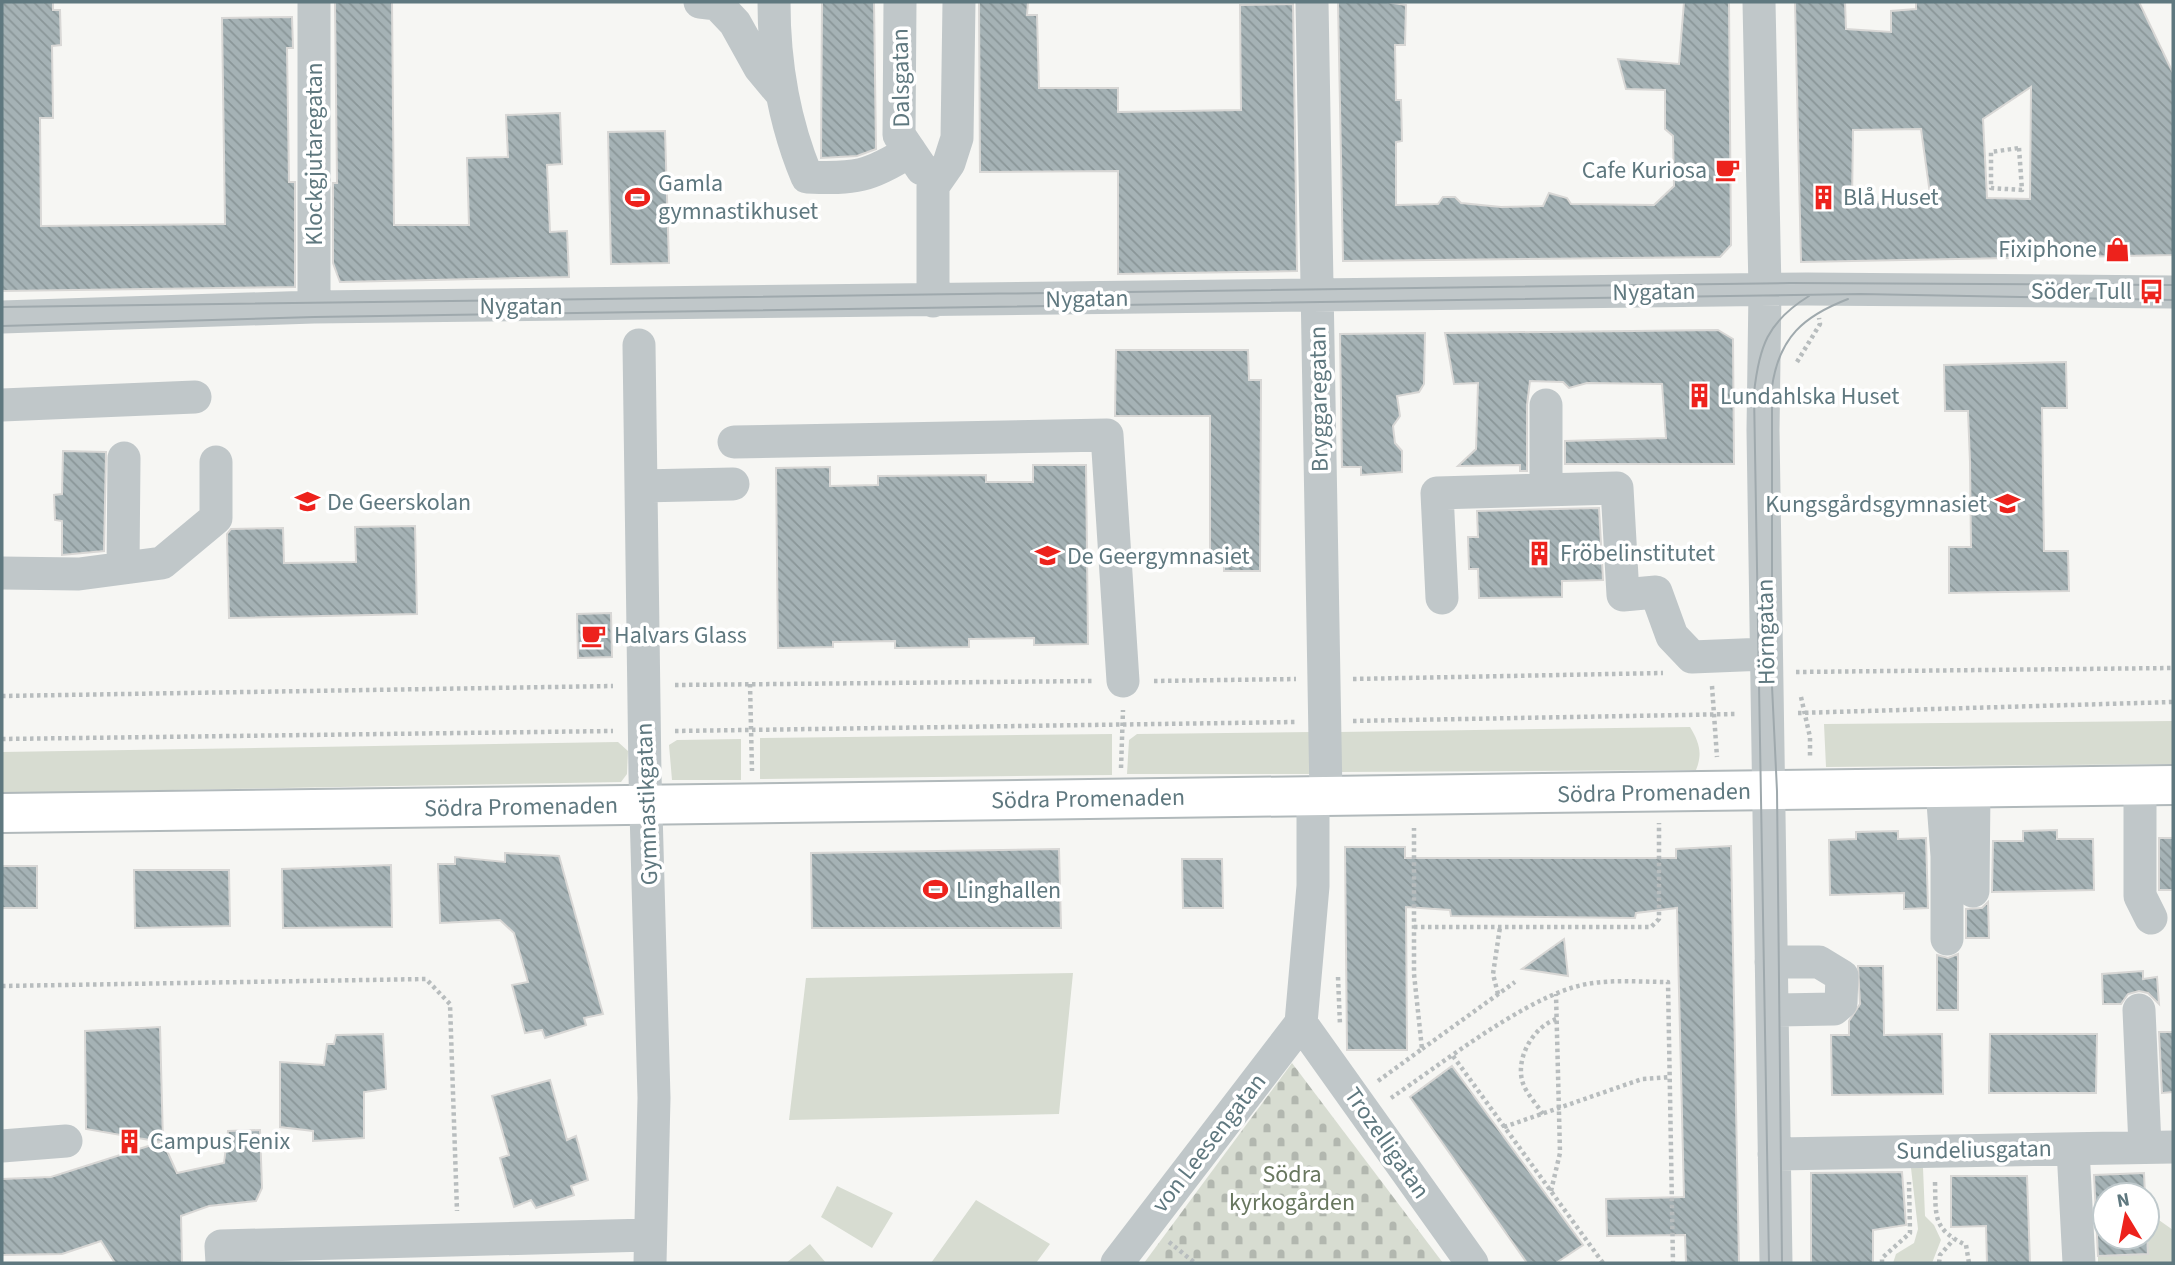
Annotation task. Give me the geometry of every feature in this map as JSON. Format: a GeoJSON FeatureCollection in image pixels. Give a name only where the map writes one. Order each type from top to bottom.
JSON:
{"type":"FeatureCollection","features":[{"type":"Feature","properties":{"kind":"main road","name":"Södra Promenaden"},"geometry":{"type":"LineString","coordinates":[[2,813],[2157,785]]}},
{"type":"Feature","properties":{"kind":"street","name":"Klockgjutaregatan"},"geometry":{"type":"LineString","coordinates":[[314,2],[314,307]]}},
{"type":"Feature","properties":{"kind":"street"},"geometry":{"type":"LineString","coordinates":[[699,2],[717,5],[735,23],[760,68],[784,96]]}},
{"type":"Feature","properties":{"kind":"street"},"geometry":{"type":"LineString","coordinates":[[774,2],[774,40],[792,140],[807,177],[847,178],[876,172],[910,151]]}},
{"type":"Feature","properties":{"kind":"street","name":"Dalsgatan"},"geometry":{"type":"LineString","coordinates":[[900,2],[900,135],[933,186]]}},
{"type":"Feature","properties":{"kind":"street"},"geometry":{"type":"LineString","coordinates":[[933,301],[933,186],[949,163],[957,138],[959,2]]}},
{"type":"Feature","properties":{"kind":"street","name":"Bryggaregatan"},"geometry":{"type":"LineString","coordinates":[[1301,1023],[1324,721],[1312,2]]}},
{"type":"Feature","properties":{"kind":"street","name":"Hörngatan"},"geometry":{"type":"LineString","coordinates":[[1759,2],[1765,290],[1763,430],[1776,1263]]}},
{"type":"Feature","properties":{"kind":"street","name":"Nygatan"},"geometry":{"type":"LineString","coordinates":[[2,317],[314,307],[1765,290],[2010,277],[2173,292]]}},
{"type":"Feature","properties":{"kind":"street","name":"Gymnastikgatan"},"geometry":{"type":"LineString","coordinates":[[639,345],[643,685],[654,1098],[650,1249]]}},
{"type":"Feature","properties":{"kind":"street"},"geometry":{"type":"LineString","coordinates":[[2,405],[195,397]]}},
{"type":"Feature","properties":{"kind":"street"},"geometry":{"type":"LineString","coordinates":[[1546,405],[1546,490]]}},
{"type":"Feature","properties":{"kind":"street"},"geometry":{"type":"LineString","coordinates":[[734,442],[1107,435],[1123,681]]}},
{"type":"Feature","properties":{"kind":"street"},"geometry":{"type":"LineString","coordinates":[[123,568],[124,457]]}},
{"type":"Feature","properties":{"kind":"street"},"geometry":{"type":"LineString","coordinates":[[2,573],[79,574],[162,563],[216,518],[216,462]]}},
{"type":"Feature","properties":{"kind":"street"},"geometry":{"type":"LineString","coordinates":[[641,486],[733,484]]}},
{"type":"Feature","properties":{"kind":"street"},"geometry":{"type":"LineString","coordinates":[[1442,598],[1437,493],[1617,488],[1623,595],[1656,592],[1672,636],[1692,657],[1766,654]]}},
{"type":"Feature","properties":{"kind":"street"},"geometry":{"type":"LineString","coordinates":[[2151,918],[2140,896],[2157,785]]}},
{"type":"Feature","properties":{"kind":"street"},"geometry":{"type":"LineString","coordinates":[[1958,789],[1973,891]]}},
{"type":"Feature","properties":{"kind":"street"},"geometry":{"type":"LineString","coordinates":[[1947,939],[1947,856],[1958,789]]}},
{"type":"Feature","properties":{"kind":"street"},"geometry":{"type":"LineString","coordinates":[[1771,962],[1819,962],[1842,976],[1841,1003],[1834,1009],[1772,1010]]}},
{"type":"Feature","properties":{"kind":"street"},"geometry":{"type":"LineString","coordinates":[[2139,1010],[2159,1147]]}},
{"type":"Feature","properties":{"kind":"street","name":"von Leesengatan"},"geometry":{"type":"LineString","coordinates":[[1117,1263],[1301,1023]]}},
{"type":"Feature","properties":{"kind":"street","name":"Trozelligatan"},"geometry":{"type":"LineString","coordinates":[[1301,1023],[1472,1263]]}},
{"type":"Feature","properties":{"kind":"street"},"geometry":{"type":"LineString","coordinates":[[2,1146],[66,1141]]}},
{"type":"Feature","properties":{"kind":"street","name":"Sundeliusgatan"},"geometry":{"type":"LineString","coordinates":[[1774,1154],[2159,1147]]}},
{"type":"Feature","properties":{"kind":"street"},"geometry":{"type":"LineString","coordinates":[[2073,1149],[2079,1263]]}},
{"type":"Feature","properties":{"kind":"street"},"geometry":{"type":"LineString","coordinates":[[222,1263],[221,1246],[310,1252],[458,1240],[650,1249]]}},
{"type":"Feature","properties":{"kind":"path"},"geometry":{"type":"LineString","coordinates":[[2019,148],[2022,190],[2006,191],[1991,188],[1991,152],[2019,148]]}},
{"type":"Feature","properties":{"kind":"path"},"geometry":{"type":"LineString","coordinates":[[1795,672],[2173,668]]}},
{"type":"Feature","properties":{"kind":"path"},"geometry":{"type":"LineString","coordinates":[[1711,672],[1712,714],[1721,792]]}},
{"type":"Feature","properties":{"kind":"path"},"geometry":{"type":"LineString","coordinates":[[2,696],[643,685],[1670,673]]}},
{"type":"Feature","properties":{"kind":"path"},"geometry":{"type":"LineString","coordinates":[[1121,799],[1123,681]]}},
{"type":"Feature","properties":{"kind":"path"},"geometry":{"type":"LineString","coordinates":[[750,684],[752,803]]}},
{"type":"Feature","properties":{"kind":"path"},"geometry":{"type":"LineString","coordinates":[[2,739],[1768,714],[2173,702]]}},
{"type":"Feature","properties":{"kind":"path"},"geometry":{"type":"LineString","coordinates":[[1414,927],[1651,927],[1659,919],[1660,819],[1646,819]]}},
{"type":"Feature","properties":{"kind":"path"},"geometry":{"type":"LineString","coordinates":[[1415,820],[1414,927],[1422,1049]]}},
{"type":"Feature","properties":{"kind":"path"},"geometry":{"type":"LineString","coordinates":[[1498,994],[1493,974],[1500,927]]}},
{"type":"Feature","properties":{"kind":"path"},"geometry":{"type":"LineString","coordinates":[[1338,964],[1341,1033]]}},
{"type":"Feature","properties":{"kind":"path"},"geometry":{"type":"LineString","coordinates":[[2,986],[426,979],[450,1004],[458,1240]]}},
{"type":"Feature","properties":{"kind":"path"},"geometry":{"type":"LineString","coordinates":[[1369,1088],[1514,982]]}},
{"type":"Feature","properties":{"kind":"path"},"geometry":{"type":"LineString","coordinates":[[1382,1105],[1534,1004],[1571,988],[1607,982],[1668,982],[1673,1263]]}},
{"type":"Feature","properties":{"kind":"path"},"geometry":{"type":"LineString","coordinates":[[1551,1192],[1560,1153],[1556,995]]}},
{"type":"Feature","properties":{"kind":"path"},"geometry":{"type":"LineString","coordinates":[[1543,1114],[1524,1086],[1524,1056],[1535,1032],[1544,1023],[1557,1019]]}},
{"type":"Feature","properties":{"kind":"path"},"geometry":{"type":"LineString","coordinates":[[1453,1056],[1603,1263]]}},
{"type":"Feature","properties":{"kind":"path"},"geometry":{"type":"LineString","coordinates":[[1504,1126],[1642,1079],[1670,1077]]}},
{"type":"Feature","properties":{"kind":"path"},"geometry":{"type":"LineString","coordinates":[[1882,1263],[1882,1258],[1893,1246],[1910,1233],[1908,1177]]}},
{"type":"Feature","properties":{"kind":"path"},"geometry":{"type":"LineString","coordinates":[[1935,1179],[1936,1219],[1944,1233],[1966,1245],[1969,1263]]}},
{"type":"Feature","properties":{"kind":"path"},"geometry":{"type":"LineString","coordinates":[[1939,1263],[1940,1255],[1954,1239]]}},
{"type":"Feature","properties":{"kind":"green space"},"geometry":{"type":"Polygon","coordinates":[[[2173,721],[2173,764],[1826,767],[1824,724],[2173,721]]]}},
{"type":"Feature","properties":{"kind":"green space"},"geometry":{"type":"Polygon","coordinates":[[[1690,727],[1699,748],[1696,770],[1339,772],[1339,732],[1690,727]]]}},
{"type":"Feature","properties":{"kind":"green space"},"geometry":{"type":"Polygon","coordinates":[[[1312,732],[1312,774],[1127,774],[1129,740],[1137,734],[1312,732]]]}},
{"type":"Feature","properties":{"kind":"green space"},"geometry":{"type":"Polygon","coordinates":[[[1112,734],[1112,775],[760,779],[760,738],[1112,734]]]}},
{"type":"Feature","properties":{"kind":"green space"},"geometry":{"type":"Polygon","coordinates":[[[741,739],[741,780],[672,780],[669,745],[677,740],[741,739]]]}},
{"type":"Feature","properties":{"kind":"green space"},"geometry":{"type":"Polygon","coordinates":[[[618,742],[628,751],[627,774],[621,782],[2,793],[2,752],[618,742]]]}},
{"type":"Feature","properties":{"kind":"green space"},"geometry":{"type":"Polygon","coordinates":[[[1073,973],[1059,1114],[789,1120],[806,978],[1073,973]]]}},
{"type":"Feature","properties":{"kind":"green space","name":"Södra kyrkogården"},"geometry":{"type":"Polygon","coordinates":[[[1292,1063],[1443,1263],[1144,1263],[1292,1063]]]}},
{"type":"Feature","properties":{"kind":"green space"},"geometry":{"type":"Polygon","coordinates":[[[1911,1168],[1923,1168],[1925,1216],[1934,1225],[1941,1240],[1932,1263],[1893,1263],[1896,1254],[1914,1243],[1918,1229],[1911,1168]]]}},
{"type":"Feature","properties":{"kind":"green space"},"geometry":{"type":"Polygon","coordinates":[[[837,1186],[893,1213],[872,1248],[821,1217],[837,1186]]]}},
{"type":"Feature","properties":{"kind":"green space"},"geometry":{"type":"Polygon","coordinates":[[[976,1200],[1050,1244],[1036,1263],[931,1263],[976,1200]]]}},
{"type":"Feature","properties":{"kind":"green space"},"geometry":{"type":"Polygon","coordinates":[[[2161,1222],[2173,1230],[2173,1263],[2098,1263],[2098,1256],[2147,1254],[2147,1251],[2161,1251],[2161,1222]]]}},
{"type":"Feature","properties":{"kind":"green space"},"geometry":{"type":"Polygon","coordinates":[[[810,1244],[826,1263],[786,1263],[810,1244]]]}},
{"type":"Feature","properties":{"kind":"building"},"geometry":{"type":"Polygon","coordinates":[[[2,2],[53,2],[53,10],[60,10],[61,45],[52,46],[53,118],[40,118],[41,226],[225,224],[222,18],[292,17],[293,48],[287,48],[289,182],[295,182],[295,287],[2,291],[2,2]]]}},
{"type":"Feature","properties":{"kind":"building"},"geometry":{"type":"Polygon","coordinates":[[[335,2],[392,2],[394,225],[469,225],[467,158],[508,157],[506,115],[560,113],[562,164],[547,165],[550,232],[567,231],[569,277],[340,282],[333,263],[333,183],[337,183],[335,2]]]}},
{"type":"Feature","properties":{"kind":"building"},"geometry":{"type":"Polygon","coordinates":[[[822,2],[874,2],[876,149],[857,156],[821,158],[822,2]]]}},
{"type":"Feature","properties":{"kind":"building"},"geometry":{"type":"Polygon","coordinates":[[[979,2],[1028,2],[1027,15],[1037,15],[1039,88],[1118,88],[1118,112],[1241,110],[1240,5],[1293,4],[1297,271],[1118,274],[1118,171],[980,172],[979,2]]]}},
{"type":"Feature","properties":{"kind":"building"},"geometry":{"type":"Polygon","coordinates":[[[1338,2],[1387,2],[1406,5],[1405,45],[1395,45],[1396,100],[1401,100],[1402,141],[1396,142],[1396,205],[1438,204],[1443,197],[1455,197],[1461,203],[1501,207],[1543,206],[1549,193],[1567,198],[1571,204],[1654,205],[1674,186],[1673,136],[1665,129],[1665,90],[1626,89],[1618,59],[1679,64],[1684,2],[1729,2],[1731,245],[1720,257],[1343,261],[1338,2]]]}},
{"type":"Feature","properties":{"kind":"building"},"geometry":{"type":"Polygon","coordinates":[[[1795,2],[1845,2],[1846,29],[1891,32],[1891,11],[1916,9],[1916,2],[2139,2],[2173,73],[2173,255],[1801,262],[1795,2]],[[2031,87],[1983,119],[1987,198],[2030,199],[2031,87]],[[1921,129],[1853,130],[1852,203],[1931,201],[1921,129]]]}},
{"type":"Feature","properties":{"kind":"building","name":"Gamla gymnastikhuset"},"geometry":{"type":"Polygon","coordinates":[[[665,131],[669,263],[611,264],[608,132],[665,131]]]}},
{"type":"Feature","properties":{"kind":"building"},"geometry":{"type":"Polygon","coordinates":[[[1718,330],[1733,339],[1734,464],[1565,464],[1565,441],[1666,438],[1662,384],[1587,383],[1569,388],[1563,382],[1530,381],[1527,405],[1527,471],[1520,471],[1520,465],[1458,466],[1476,449],[1478,383],[1454,384],[1445,333],[1718,330]]]}},
{"type":"Feature","properties":{"kind":"building"},"geometry":{"type":"Polygon","coordinates":[[[1425,333],[1424,384],[1419,392],[1397,396],[1400,416],[1393,426],[1395,443],[1402,451],[1402,472],[1361,475],[1361,467],[1342,467],[1340,334],[1425,333]]]}},
{"type":"Feature","properties":{"kind":"building"},"geometry":{"type":"Polygon","coordinates":[[[1116,350],[1248,350],[1249,380],[1261,380],[1260,571],[1224,571],[1224,560],[1210,560],[1210,416],[1115,416],[1116,350]]]}},
{"type":"Feature","properties":{"kind":"building","name":"Kungsgårdsgymnasiet"},"geometry":{"type":"Polygon","coordinates":[[[2066,362],[2067,408],[2042,408],[2044,551],[2068,551],[2069,591],[1949,593],[1949,547],[1971,547],[1970,462],[1968,411],[1945,411],[1944,365],[2066,362]]]}},
{"type":"Feature","properties":{"kind":"building"},"geometry":{"type":"Polygon","coordinates":[[[63,451],[106,452],[104,551],[62,555],[62,521],[55,520],[54,495],[62,494],[63,451]]]}},
{"type":"Feature","properties":{"kind":"building","name":"De Geergymnasiet"},"geometry":{"type":"Polygon","coordinates":[[[1033,465],[1086,465],[1088,644],[1034,645],[1034,638],[969,639],[969,647],[895,648],[895,641],[833,642],[833,647],[778,648],[776,468],[830,467],[830,486],[878,485],[878,476],[986,475],[986,482],[1033,482],[1033,465]]]}},
{"type":"Feature","properties":{"kind":"building","name":"Fröbelinstitutet"},"geometry":{"type":"Polygon","coordinates":[[[1599,508],[1603,580],[1562,581],[1562,597],[1479,598],[1478,569],[1469,569],[1468,537],[1478,537],[1477,511],[1599,508]]]}},
{"type":"Feature","properties":{"kind":"building"},"geometry":{"type":"Polygon","coordinates":[[[415,526],[417,614],[229,618],[227,534],[231,529],[283,528],[284,563],[356,562],[355,527],[415,526]]]}},
{"type":"Feature","properties":{"kind":"building"},"geometry":{"type":"Polygon","coordinates":[[[611,613],[612,657],[578,658],[577,614],[611,613]]]}},
{"type":"Feature","properties":{"kind":"building"},"geometry":{"type":"Polygon","coordinates":[[[2057,830],[2057,839],[2093,839],[2094,890],[1992,892],[1993,841],[2023,841],[2023,831],[2057,830]]]}},
{"type":"Feature","properties":{"kind":"building"},"geometry":{"type":"Polygon","coordinates":[[[1898,831],[1898,839],[1926,838],[1928,908],[1904,909],[1904,893],[1830,895],[1829,840],[1856,839],[1856,832],[1898,831]]]}},
{"type":"Feature","properties":{"kind":"building"},"geometry":{"type":"Polygon","coordinates":[[[2159,838],[2173,838],[2173,890],[2159,890],[2159,838]]]}},
{"type":"Feature","properties":{"kind":"building"},"geometry":{"type":"Polygon","coordinates":[[[1731,846],[1739,1263],[1686,1263],[1685,1235],[1607,1236],[1606,1199],[1684,1197],[1677,908],[1636,913],[1635,918],[1451,916],[1450,910],[1406,907],[1407,1050],[1347,1050],[1345,847],[1405,847],[1405,858],[1676,858],[1676,849],[1731,846]]]}},
{"type":"Feature","properties":{"kind":"building","name":"Linghallen"},"geometry":{"type":"Polygon","coordinates":[[[1059,849],[1061,928],[812,928],[811,853],[1059,849]]]}},
{"type":"Feature","properties":{"kind":"building"},"geometry":{"type":"Polygon","coordinates":[[[505,853],[559,856],[603,1014],[584,1018],[586,1025],[545,1038],[542,1030],[525,1033],[512,985],[528,982],[514,933],[500,920],[440,923],[438,864],[455,864],[455,857],[505,862],[505,853]]]}},
{"type":"Feature","properties":{"kind":"building"},"geometry":{"type":"Polygon","coordinates":[[[1182,859],[1222,859],[1223,908],[1183,908],[1182,859]]]}},
{"type":"Feature","properties":{"kind":"building"},"geometry":{"type":"Polygon","coordinates":[[[391,865],[392,927],[283,928],[282,869],[391,865]]]}},
{"type":"Feature","properties":{"kind":"building"},"geometry":{"type":"Polygon","coordinates":[[[2,866],[37,866],[37,908],[2,908],[2,866]]]}},
{"type":"Feature","properties":{"kind":"building"},"geometry":{"type":"Polygon","coordinates":[[[134,870],[229,870],[230,926],[135,928],[134,870]]]}},
{"type":"Feature","properties":{"kind":"building"},"geometry":{"type":"Polygon","coordinates":[[[1988,902],[1989,938],[1966,938],[1966,909],[1982,908],[1988,902]]]}},
{"type":"Feature","properties":{"kind":"building"},"geometry":{"type":"Polygon","coordinates":[[[1564,939],[1568,976],[1522,969],[1564,939]]]}},
{"type":"Feature","properties":{"kind":"building"},"geometry":{"type":"Polygon","coordinates":[[[1958,954],[1958,1010],[1937,1010],[1937,955],[1948,958],[1958,954]]]}},
{"type":"Feature","properties":{"kind":"building"},"geometry":{"type":"Polygon","coordinates":[[[1858,966],[1883,966],[1884,1035],[1942,1034],[1943,1094],[1832,1095],[1831,1035],[1849,1035],[1849,1021],[1860,1004],[1858,966]]]}},
{"type":"Feature","properties":{"kind":"building"},"geometry":{"type":"Polygon","coordinates":[[[2143,971],[2143,979],[2157,977],[2159,1004],[2148,993],[2139,991],[2128,994],[2121,1004],[2103,1004],[2102,974],[2143,971]]]}},
{"type":"Feature","properties":{"kind":"building","name":"Campus Fenix"},"geometry":{"type":"Polygon","coordinates":[[[160,1027],[163,1142],[177,1173],[224,1163],[228,1131],[260,1130],[262,1188],[256,1201],[209,1206],[181,1216],[182,1263],[115,1263],[101,1241],[62,1254],[2,1255],[2,1179],[51,1177],[161,1142],[86,1129],[85,1031],[160,1027]]]}},
{"type":"Feature","properties":{"kind":"building"},"geometry":{"type":"Polygon","coordinates":[[[2159,1032],[2173,1032],[2173,1092],[2162,1093],[2159,1032]]]}},
{"type":"Feature","properties":{"kind":"building"},"geometry":{"type":"Polygon","coordinates":[[[383,1034],[386,1089],[364,1092],[364,1138],[313,1141],[313,1131],[280,1127],[280,1062],[324,1065],[327,1044],[334,1044],[336,1035],[383,1034]]]}},
{"type":"Feature","properties":{"kind":"building"},"geometry":{"type":"Polygon","coordinates":[[[1990,1034],[2097,1034],[2096,1093],[1989,1093],[1990,1034]]]}},
{"type":"Feature","properties":{"kind":"building"},"geometry":{"type":"Polygon","coordinates":[[[1452,1066],[1583,1245],[1556,1263],[1527,1263],[1410,1097],[1452,1066]]]}},
{"type":"Feature","properties":{"kind":"building"},"geometry":{"type":"Polygon","coordinates":[[[550,1080],[567,1140],[576,1136],[588,1180],[571,1186],[574,1195],[536,1208],[531,1200],[514,1207],[500,1158],[509,1155],[492,1096],[550,1080]]]}},
{"type":"Feature","properties":{"kind":"building"},"geometry":{"type":"Polygon","coordinates":[[[1902,1172],[1906,1225],[1873,1230],[1873,1263],[1811,1263],[1811,1173],[1902,1172]]]}},
{"type":"Feature","properties":{"kind":"building"},"geometry":{"type":"Polygon","coordinates":[[[2144,1173],[2144,1181],[2094,1181],[2094,1175],[2144,1173]]]}},
{"type":"Feature","properties":{"kind":"building"},"geometry":{"type":"Polygon","coordinates":[[[1951,1176],[2027,1176],[2030,1263],[1987,1263],[1986,1226],[1951,1227],[1951,1176]]]}},
{"type":"Feature","properties":{"kind":"building"},"geometry":{"type":"Polygon","coordinates":[[[2098,1251],[2148,1251],[2148,1254],[2098,1256],[2098,1251]]]}},
{"type":"Feature","properties":{"kind":"tram line"},"geometry":{"type":"LineString","coordinates":[[2,307],[1790,283],[2173,285]]}},
{"type":"Feature","properties":{"kind":"tram line"},"geometry":{"type":"LineString","coordinates":[[2,326],[314,317],[1861,294],[2173,300]]}},
{"type":"Feature","properties":{"kind":"tram line"},"geometry":{"type":"LineString","coordinates":[[1769,1263],[1754,393],[1759,362],[1774,326],[1809,296]]}},
{"type":"Feature","properties":{"kind":"tram line"},"geometry":{"type":"LineString","coordinates":[[1782,1263],[1777,791],[1772,686],[1772,387],[1781,355],[1796,331],[1806,321],[1848,299]]}},
{"type":"Feature","properties":{"kind":"place","name":"Cafe Kuriosa"},"geometry":{"type":"Point","coordinates":[1727,170]}},
{"type":"Feature","properties":{"kind":"place","name":"Gamla gymnastikhuset"},"geometry":{"type":"Point","coordinates":[638,197]}},
{"type":"Feature","properties":{"kind":"place","name":"Blå Huset"},"geometry":{"type":"Point","coordinates":[1823,197]}},
{"type":"Feature","properties":{"kind":"place","name":"Fixiphone"},"geometry":{"type":"Point","coordinates":[2117,249]}},
{"type":"Feature","properties":{"kind":"place","name":"Söder Tull"},"geometry":{"type":"Point","coordinates":[2152,291]}},
{"type":"Feature","properties":{"kind":"place","name":"Lundahlska Huset"},"geometry":{"type":"Point","coordinates":[1700,396]}},
{"type":"Feature","properties":{"kind":"place","name":"De Geerskolan"},"geometry":{"type":"Point","coordinates":[307,502]}},
{"type":"Feature","properties":{"kind":"place","name":"Kungsgårdsgymnasiet"},"geometry":{"type":"Point","coordinates":[2007,504]}},
{"type":"Feature","properties":{"kind":"place","name":"Fröbelinstitutet"},"geometry":{"type":"Point","coordinates":[1540,553]}},
{"type":"Feature","properties":{"kind":"place","name":"De Geergymnasiet"},"geometry":{"type":"Point","coordinates":[1047,556]}},
{"type":"Feature","properties":{"kind":"place","name":"Halvars Glass"},"geometry":{"type":"Point","coordinates":[594,635]}},
{"type":"Feature","properties":{"kind":"place","name":"Linghallen"},"geometry":{"type":"Point","coordinates":[936,890]}},
{"type":"Feature","properties":{"kind":"place","name":"Campus Fenix"},"geometry":{"type":"Point","coordinates":[130,1141]}}]}
